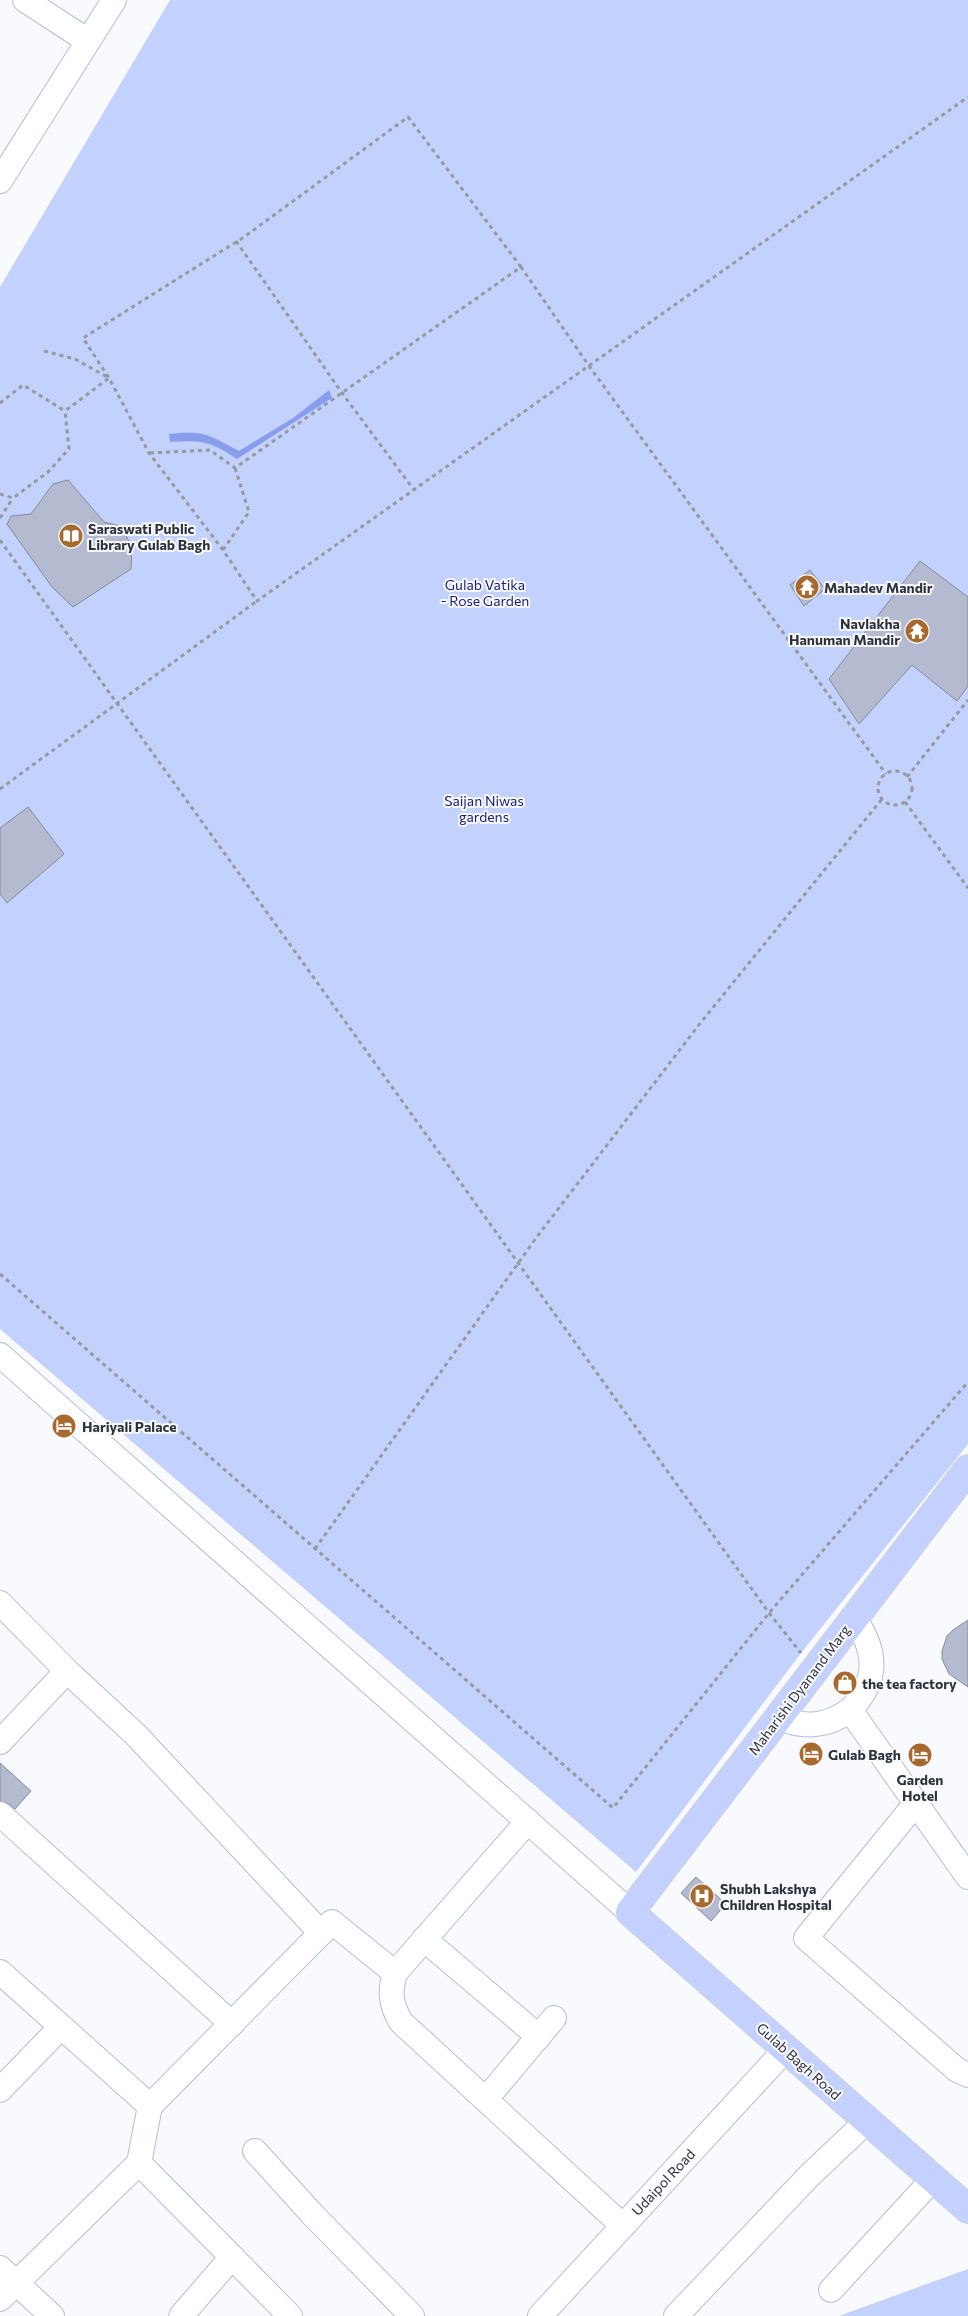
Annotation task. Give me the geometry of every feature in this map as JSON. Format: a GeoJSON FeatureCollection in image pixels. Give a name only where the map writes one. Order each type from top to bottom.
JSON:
{"type":"FeatureCollection","features":[{"type":"Feature","properties":{"kind":"main road","name":"Maharishi Dyanand Marg"},"geometry":{"type":"LineString","coordinates":[[630,1912],[968,1469]]}},
{"type":"Feature","properties":{"kind":"main road","name":"Gulab Bagh Road"},"geometry":{"type":"LineString","coordinates":[[630,1912],[968,2209]]}},
{"type":"Feature","properties":{"kind":"street"},"geometry":{"type":"LineString","coordinates":[[26,0],[88,41]]}},
{"type":"Feature","properties":{"kind":"street"},"geometry":{"type":"LineString","coordinates":[[0,181],[114,0]]}},
{"type":"Feature","properties":{"kind":"street"},"geometry":{"type":"LineString","coordinates":[[0,1355],[630,1912]]}},
{"type":"Feature","properties":{"kind":"street"},"geometry":{"type":"LineString","coordinates":[[0,1603],[67,1671],[136,1735],[321,1933]]}},
{"type":"Feature","properties":{"kind":"street"},"geometry":{"type":"LineString","coordinates":[[778,1718],[795,1724],[819,1725],[840,1717],[850,1710],[863,1694],[872,1668],[872,1659],[866,1636],[854,1618]]}},
{"type":"Feature","properties":{"kind":"street"},"geometry":{"type":"LineString","coordinates":[[0,1742],[67,1671]]}},
{"type":"Feature","properties":{"kind":"street"},"geometry":{"type":"LineString","coordinates":[[850,1710],[968,1877]]}},
{"type":"Feature","properties":{"kind":"street"},"geometry":{"type":"LineString","coordinates":[[916,1803],[806,1938],[957,2070],[968,2075]]}},
{"type":"Feature","properties":{"kind":"street"},"geometry":{"type":"LineString","coordinates":[[0,1814],[232,2024]]}},
{"type":"Feature","properties":{"kind":"street"},"geometry":{"type":"LineString","coordinates":[[528,1821],[395,1973],[390,1988],[392,2003],[401,2022],[623,2226]]}},
{"type":"Feature","properties":{"kind":"street"},"geometry":{"type":"LineString","coordinates":[[0,2299],[8,2275],[139,2163],[150,2106],[332,1922],[395,1973]]}},
{"type":"Feature","properties":{"kind":"street"},"geometry":{"type":"LineString","coordinates":[[424,1939],[539,2037]]}},
{"type":"Feature","properties":{"kind":"street"},"geometry":{"type":"LineString","coordinates":[[0,1972],[150,2106]]}},
{"type":"Feature","properties":{"kind":"street"},"geometry":{"type":"LineString","coordinates":[[486,2099],[554,2018]]}},
{"type":"Feature","properties":{"kind":"street"},"geometry":{"type":"LineString","coordinates":[[0,2090],[61,2027]]}},
{"type":"Feature","properties":{"kind":"street","name":"Udaipol Road"},"geometry":{"type":"LineString","coordinates":[[540,2316],[786,2049]]}},
{"type":"Feature","properties":{"kind":"street"},"geometry":{"type":"LineString","coordinates":[[676,2316],[809,2176],[867,2121]]}},
{"type":"Feature","properties":{"kind":"street"},"geometry":{"type":"LineString","coordinates":[[255,2151],[312,2214],[412,2316]]}},
{"type":"Feature","properties":{"kind":"street"},"geometry":{"type":"LineString","coordinates":[[139,2163],[290,2316]]}},
{"type":"Feature","properties":{"kind":"street"},"geometry":{"type":"LineString","coordinates":[[831,2290],[934,2179]]}},
{"type":"Feature","properties":{"kind":"street"},"geometry":{"type":"LineString","coordinates":[[181,2316],[232,2257]]}},
{"type":"Feature","properties":{"kind":"street"},"geometry":{"type":"LineString","coordinates":[[8,2275],[52,2316]]}},
{"type":"Feature","properties":{"kind":"path"},"geometry":{"type":"LineString","coordinates":[[0,789],[257,601],[968,97]]}},
{"type":"Feature","properties":{"kind":"path"},"geometry":{"type":"LineString","coordinates":[[257,601],[223,550],[149,453],[109,378],[83,338],[236,241],[408,117],[521,267],[589,366],[886,774]]}},
{"type":"Feature","properties":{"kind":"path"},"geometry":{"type":"LineString","coordinates":[[236,241],[342,393],[414,490]]}},
{"type":"Feature","properties":{"kind":"path"},"geometry":{"type":"LineString","coordinates":[[235,468],[521,267]]}},
{"type":"Feature","properties":{"kind":"path"},"geometry":{"type":"LineString","coordinates":[[44,351],[75,358],[109,378]]}},
{"type":"Feature","properties":{"kind":"path"},"geometry":{"type":"LineString","coordinates":[[65,410],[109,378]]}},
{"type":"Feature","properties":{"kind":"path"},"geometry":{"type":"LineString","coordinates":[[0,403],[23,385],[65,410]]}},
{"type":"Feature","properties":{"kind":"path"},"geometry":{"type":"LineString","coordinates":[[0,518],[13,498],[48,472],[69,449],[65,410]]}},
{"type":"Feature","properties":{"kind":"path"},"geometry":{"type":"LineString","coordinates":[[149,453],[210,450],[235,468],[249,512],[223,550]]}},
{"type":"Feature","properties":{"kind":"path"},"geometry":{"type":"LineString","coordinates":[[0,494],[13,498]]}},
{"type":"Feature","properties":{"kind":"path"},"geometry":{"type":"LineString","coordinates":[[0,540],[769,1613],[814,1670]]}},
{"type":"Feature","properties":{"kind":"path"},"geometry":{"type":"LineString","coordinates":[[907,777],[968,700]]}},
{"type":"Feature","properties":{"kind":"path"},"geometry":{"type":"LineString","coordinates":[[898,772],[907,777],[912,789],[905,802],[892,805],[882,799],[878,788],[879,782],[886,774],[898,772]]}},
{"type":"Feature","properties":{"kind":"path"},"geometry":{"type":"LineString","coordinates":[[315,1548],[518,1263],[698,1026],[882,799]]}},
{"type":"Feature","properties":{"kind":"path"},"geometry":{"type":"LineString","coordinates":[[905,802],[968,888]]}},
{"type":"Feature","properties":{"kind":"path"},"geometry":{"type":"LineString","coordinates":[[0,1274],[613,1808],[769,1613],[968,1382]]}},
{"type":"Feature","properties":{"kind":"green space","name":"Saijan Niwas gardens"},"geometry":{"type":"Polygon","coordinates":[[[170,0],[968,0],[968,1444],[801,1653],[636,1872],[0,1329],[0,287],[170,0]]]}},
{"type":"Feature","properties":{"kind":"green space"},"geometry":{"type":"Polygon","coordinates":[[[968,2269],[968,2316],[839,2316],[968,2269]]]}},
{"type":"Feature","properties":{"kind":"water"},"geometry":{"type":"Polygon","coordinates":[[[329,390],[332,398],[237,459],[220,448],[205,443],[190,441],[170,442],[169,434],[199,433],[239,451],[293,418],[329,390]]]}},
{"type":"Feature","properties":{"kind":"building","name":"Saraswati Public Library Gulab Bagh"},"geometry":{"type":"Polygon","coordinates":[[[68,480],[104,522],[120,526],[132,546],[131,569],[73,607],[52,587],[7,524],[11,516],[31,514],[53,484],[68,480]]]}},
{"type":"Feature","properties":{"kind":"building","name":"Navlakha Hanuman Mandir"},"geometry":{"type":"Polygon","coordinates":[[[920,561],[968,597],[968,686],[957,701],[912,665],[859,724],[829,679],[920,561]]]}},
{"type":"Feature","properties":{"kind":"building","name":"Mahadev Mandir"},"geometry":{"type":"Polygon","coordinates":[[[810,570],[825,589],[804,606],[790,585],[810,570]]]}},
{"type":"Feature","properties":{"kind":"building"},"geometry":{"type":"Polygon","coordinates":[[[28,807],[64,854],[7,903],[0,894],[0,828],[28,807]]]}},
{"type":"Feature","properties":{"kind":"building"},"geometry":{"type":"Polygon","coordinates":[[[968,1620],[968,1687],[949,1674],[942,1659],[942,1651],[947,1636],[968,1620]]]}},
{"type":"Feature","properties":{"kind":"building"},"geometry":{"type":"Polygon","coordinates":[[[0,1763],[31,1791],[15,1809],[9,1804],[0,1801],[0,1763]]]}},
{"type":"Feature","properties":{"kind":"building"},"geometry":{"type":"Polygon","coordinates":[[[696,1877],[726,1904],[711,1921],[681,1893],[696,1877]]]}},
{"type":"Feature","properties":{"kind":"place","name":"Saraswati Public Library Gulab Bagh"},"geometry":{"type":"Point","coordinates":[71,536]}},
{"type":"Feature","properties":{"kind":"place","name":"Mahadev Mandir"},"geometry":{"type":"Point","coordinates":[807,587]}},
{"type":"Feature","properties":{"kind":"place","name":"Navlakha Hanuman Mandir"},"geometry":{"type":"Point","coordinates":[917,631]}},
{"type":"Feature","properties":{"kind":"place","name":"Hariyali Palace"},"geometry":{"type":"Point","coordinates":[64,1426]}},
{"type":"Feature","properties":{"kind":"place","name":"the tea factory"},"geometry":{"type":"Point","coordinates":[845,1683]}},
{"type":"Feature","properties":{"kind":"place","name":"Gulab Bagh"},"geometry":{"type":"Point","coordinates":[811,1754]}},
{"type":"Feature","properties":{"kind":"place","name":"Garden Hotel"},"geometry":{"type":"Point","coordinates":[920,1755]}},
{"type":"Feature","properties":{"kind":"place","name":"Shubh Lakshya Children Hospital"},"geometry":{"type":"Point","coordinates":[702,1896]}},
{"type":"Feature","properties":{"kind":"park label","name":"Gulab Vatika - Rose Garden"},"geometry":{"type":"Point","coordinates":[485,592]}}]}
